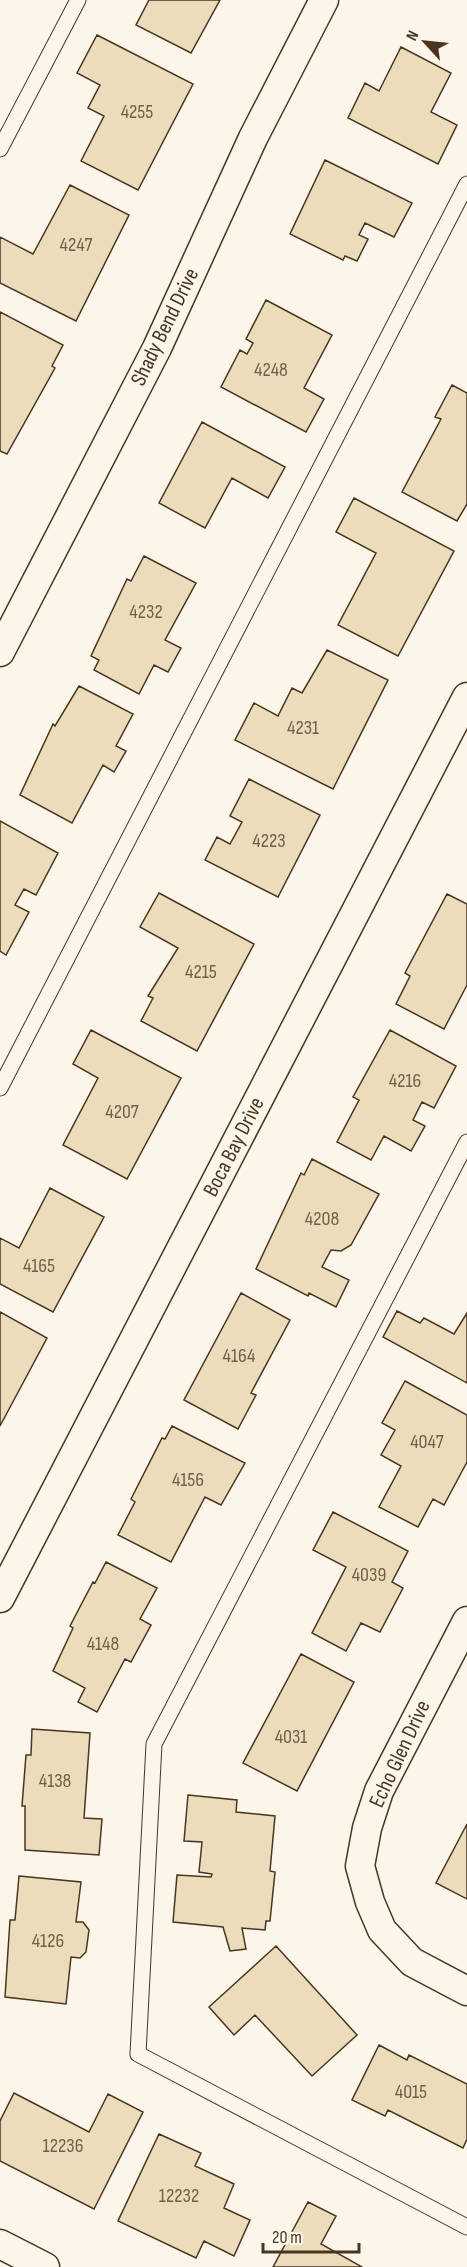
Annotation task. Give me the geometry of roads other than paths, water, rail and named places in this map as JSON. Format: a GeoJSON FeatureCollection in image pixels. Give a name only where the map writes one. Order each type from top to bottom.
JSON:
{"type":"FeatureCollection","features":[{"type":"Feature","properties":{"kind":"street","name":"Shady Bend Drive"},"geometry":{"type":"LineString","coordinates":[[0,652],[157,348],[253,138],[324,0]]}},
{"type":"Feature","properties":{"kind":"street","name":"Boca Bay Drive"},"geometry":{"type":"LineString","coordinates":[[0,1598],[467,697]]}},
{"type":"Feature","properties":{"kind":"street","name":"Echo Glen Drive"},"geometry":{"type":"LineString","coordinates":[[467,1621],[379,1791],[367,1828],[360,1866],[370,1902],[382,1930],[412,1962],[467,1991]]}},
{"type":"Feature","properties":{"kind":"street"},"geometry":{"type":"LineString","coordinates":[[0,2244],[45,2267]]}},
{"type":"Feature","properties":{"kind":"lane"},"geometry":{"type":"LineString","coordinates":[[0,149],[78,0]]}},
{"type":"Feature","properties":{"kind":"lane"},"geometry":{"type":"LineString","coordinates":[[0,1088],[467,184]]}},
{"type":"Feature","properties":{"kind":"lane"},"geometry":{"type":"LineString","coordinates":[[467,1142],[154,1744],[138,2054],[467,2227]]}}]}
